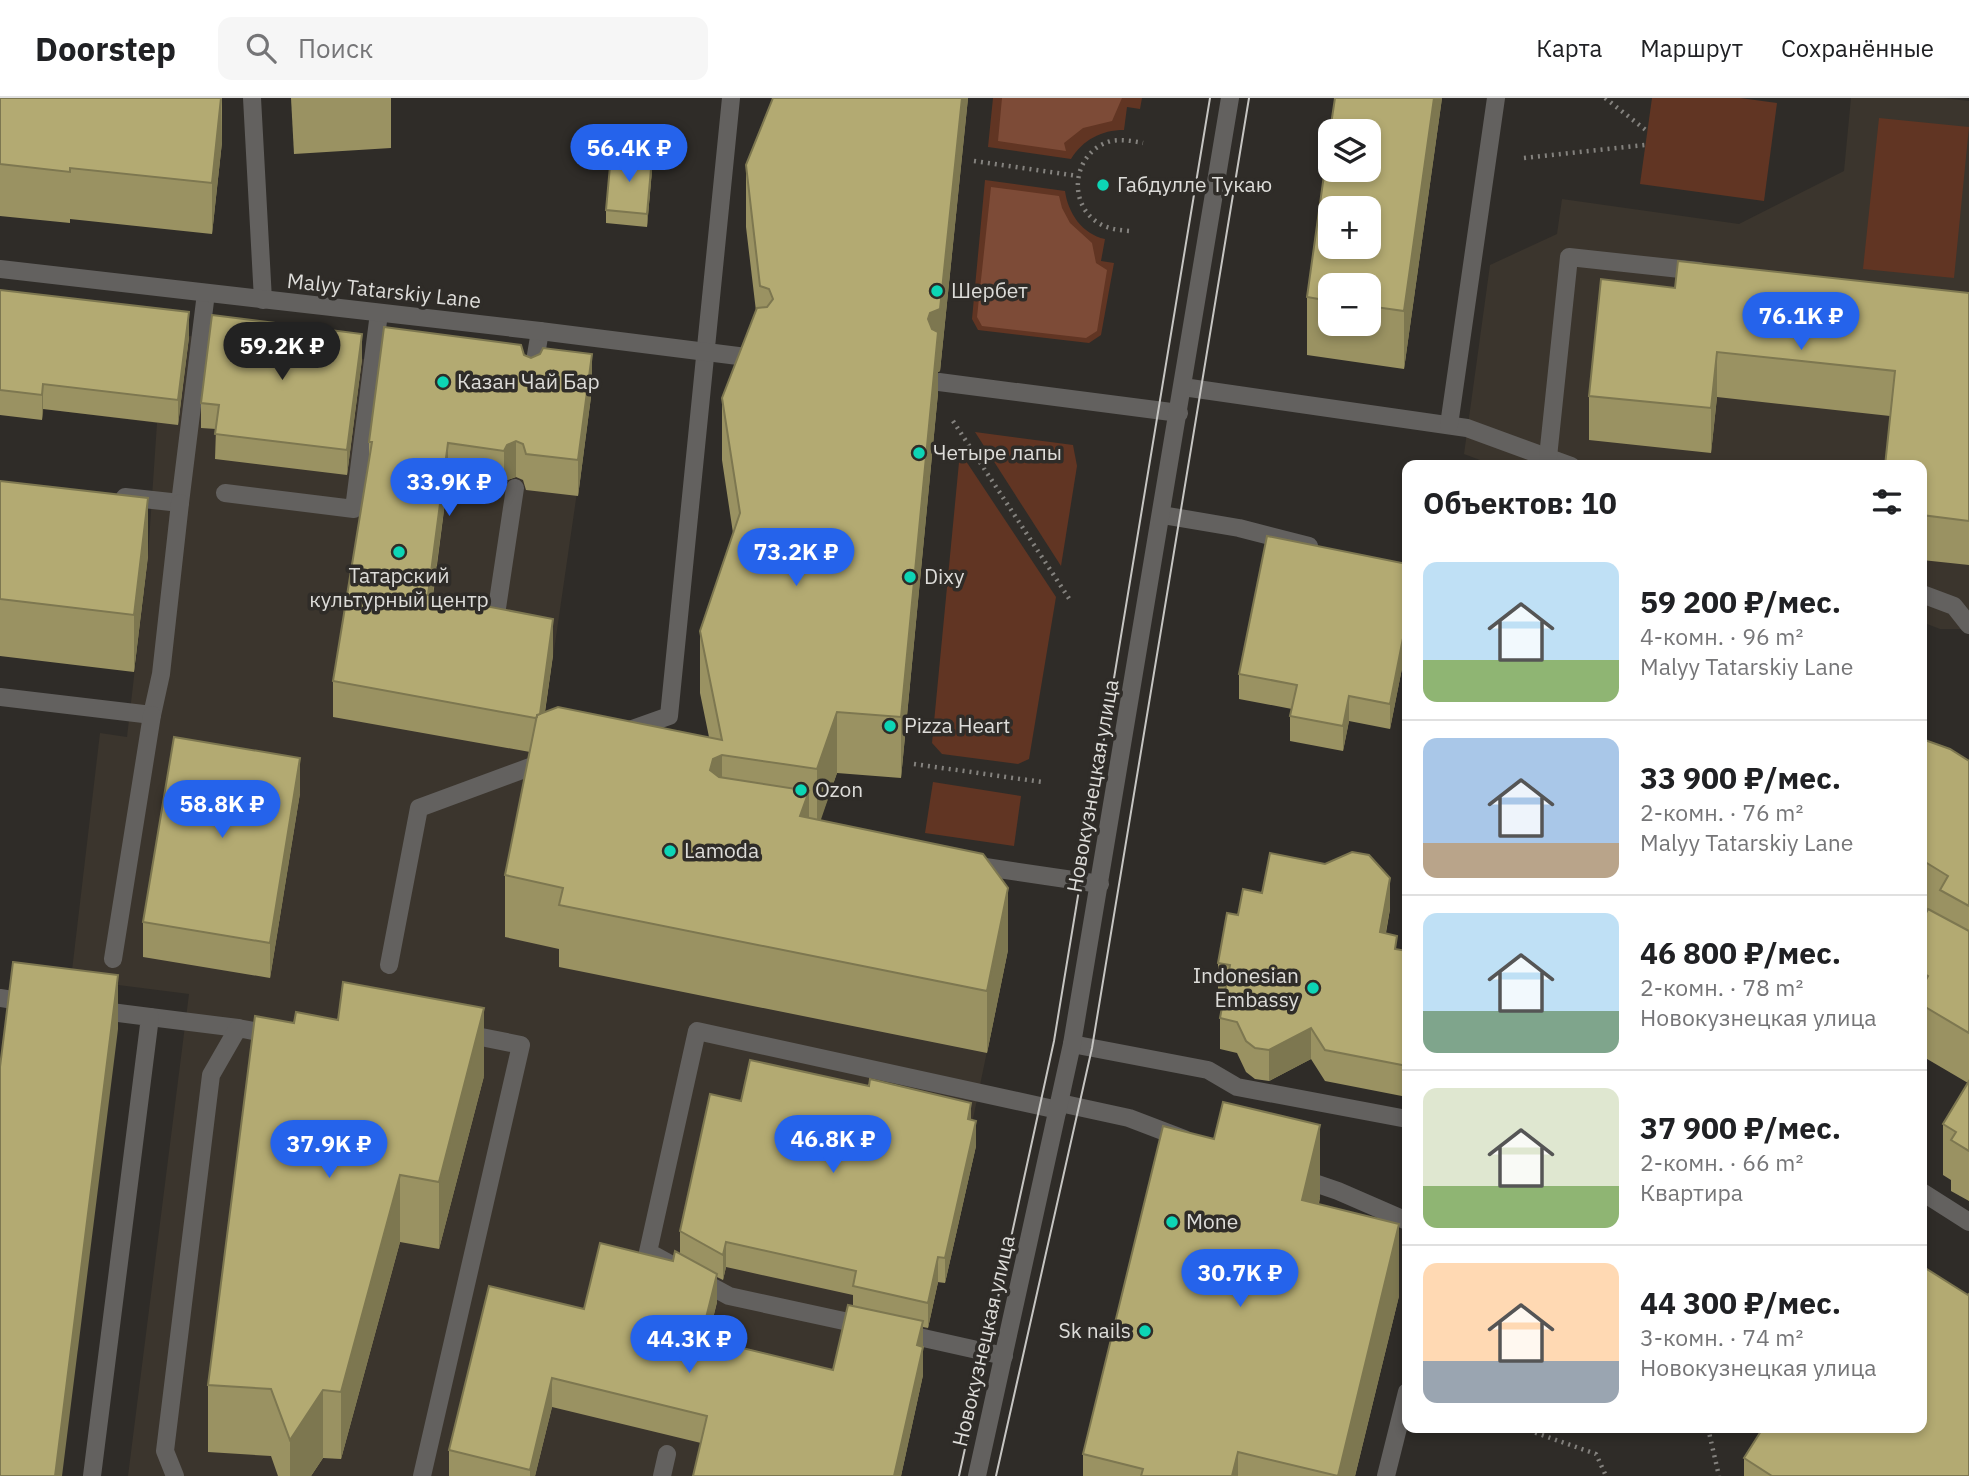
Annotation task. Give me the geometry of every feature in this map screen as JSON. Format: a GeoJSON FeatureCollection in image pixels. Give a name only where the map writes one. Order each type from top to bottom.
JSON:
{"type":"FeatureCollection","features":[{"type":"Feature","properties":{"kind":"street"},"geometry":{"type":"LineString","coordinates":[[252,98],[263,300]]}},
{"type":"Feature","properties":{"kind":"street"},"geometry":{"type":"LineString","coordinates":[[606,739],[669,716],[731,98]]}},
{"type":"Feature","properties":{"kind":"street","name":"Новокузнецкая улица"},"geometry":{"type":"LineString","coordinates":[[977,1476],[1072,1044],[1230,98]]}},
{"type":"Feature","properties":{"kind":"street"},"geometry":{"type":"LineString","coordinates":[[1449,425],[1496,98]]}},
{"type":"Feature","properties":{"kind":"street"},"geometry":{"type":"LineString","coordinates":[[1548,457],[1569,257],[1718,272]]}},
{"type":"Feature","properties":{"kind":"street","name":"Malyy Tatarskiy Lane"},"geometry":{"type":"LineString","coordinates":[[0,270],[762,359]]}},
{"type":"Feature","properties":{"kind":"street"},"geometry":{"type":"LineString","coordinates":[[113,959],[161,674],[206,293]]}},
{"type":"Feature","properties":{"kind":"street"},"geometry":{"type":"LineString","coordinates":[[225,493],[354,509],[379,313]]}},
{"type":"Feature","properties":{"kind":"street"},"geometry":{"type":"LineString","coordinates":[[532,382],[540,331]]}},
{"type":"Feature","properties":{"kind":"street"},"geometry":{"type":"LineString","coordinates":[[939,382],[1179,413]]}},
{"type":"Feature","properties":{"kind":"street"},"geometry":{"type":"LineString","coordinates":[[1183,387],[1467,428],[1556,460]]}},
{"type":"Feature","properties":{"kind":"street"},"geometry":{"type":"LineString","coordinates":[[494,628],[515,488]]}},
{"type":"Feature","properties":{"kind":"street"},"geometry":{"type":"LineString","coordinates":[[111,495],[180,503]]}},
{"type":"Feature","properties":{"kind":"street"},"geometry":{"type":"LineString","coordinates":[[1162,515],[1239,528],[1329,551]]}},
{"type":"Feature","properties":{"kind":"street"},"geometry":{"type":"LineString","coordinates":[[1927,596],[1961,606],[1969,625]]}},
{"type":"Feature","properties":{"kind":"street"},"geometry":{"type":"LineString","coordinates":[[0,697],[152,715]]}},
{"type":"Feature","properties":{"kind":"street"},"geometry":{"type":"LineString","coordinates":[[389,965],[419,808],[569,753]]}},
{"type":"Feature","properties":{"kind":"street"},"geometry":{"type":"LineString","coordinates":[[956,863],[1100,884]]}},
{"type":"Feature","properties":{"kind":"street"},"geometry":{"type":"LineString","coordinates":[[0,999],[55,1005]]}},
{"type":"Feature","properties":{"kind":"street"},"geometry":{"type":"LineString","coordinates":[[82,1009],[237,1028],[296,1039]]}},
{"type":"Feature","properties":{"kind":"street"},"geometry":{"type":"LineString","coordinates":[[92,1476],[150,1017]]}},
{"type":"Feature","properties":{"kind":"street"},"geometry":{"type":"LineString","coordinates":[[175,1476],[165,1451],[211,1075],[237,1028]]}},
{"type":"Feature","properties":{"kind":"street"},"geometry":{"type":"LineString","coordinates":[[422,1476],[521,1045],[442,1030]]}},
{"type":"Feature","properties":{"kind":"street"},"geometry":{"type":"LineString","coordinates":[[1003,1356],[729,1296],[648,1252],[697,1031],[1059,1107],[1129,1118],[1194,1142]]}},
{"type":"Feature","properties":{"kind":"street"},"geometry":{"type":"LineString","coordinates":[[1072,1044],[1208,1070],[1237,1087],[1402,1118]]}},
{"type":"Feature","properties":{"kind":"street"},"geometry":{"type":"LineString","coordinates":[[1286,1174],[1338,1191],[1402,1219]]}},
{"type":"Feature","properties":{"kind":"street"},"geometry":{"type":"LineString","coordinates":[[1927,1195],[1969,1222]]}},
{"type":"Feature","properties":{"kind":"street"},"geometry":{"type":"LineString","coordinates":[[1386,1476],[1402,1412]]}},
{"type":"Feature","properties":{"kind":"street"},"geometry":{"type":"LineString","coordinates":[[662,1476],[667,1454]]}},
{"type":"Feature","properties":{"kind":"path"},"geometry":{"type":"LineString","coordinates":[[1605,98],[1647,131]]}},
{"type":"Feature","properties":{"kind":"path"},"geometry":{"type":"LineString","coordinates":[[1129,231],[1105,227],[1091,217],[1081,203],[1078,176],[1084,160],[1097,148],[1113,141],[1130,140],[1143,143]]}},
{"type":"Feature","properties":{"kind":"path"},"geometry":{"type":"LineString","coordinates":[[1487,162],[1645,145]]}},
{"type":"Feature","properties":{"kind":"path"},"geometry":{"type":"LineString","coordinates":[[974,161],[1078,176]]}},
{"type":"Feature","properties":{"kind":"path"},"geometry":{"type":"LineString","coordinates":[[948,415],[1070,600]]}},
{"type":"Feature","properties":{"kind":"path"},"geometry":{"type":"LineString","coordinates":[[915,764],[1042,782]]}},
{"type":"Feature","properties":{"kind":"path"},"geometry":{"type":"LineString","coordinates":[[1536,1433],[1595,1454],[1606,1476]]}},
{"type":"Feature","properties":{"kind":"path"},"geometry":{"type":"LineString","coordinates":[[1709,1433],[1720,1476]]}},
{"type":"Feature","properties":{"kind":"shaded area"},"geometry":{"type":"Polygon","coordinates":[[[993,98],[1142,98],[1140,109],[1127,107],[1124,130],[1093,137],[1081,146],[1071,159],[988,147],[993,98]]]}},
{"type":"Feature","properties":{"kind":"shaded area"},"geometry":{"type":"Polygon","coordinates":[[[1002,98],[1122,98],[1112,121],[1083,128],[1064,143],[1066,151],[998,141],[1002,98]]]}},
{"type":"Feature","properties":{"kind":"shaded area"},"geometry":{"type":"Polygon","coordinates":[[[1652,98],[1740,98],[1777,103],[1764,201],[1640,184],[1652,98]]]}},
{"type":"Feature","properties":{"kind":"shaded area"},"geometry":{"type":"Polygon","coordinates":[[[1851,98],[1944,98],[1969,101],[1969,629],[1940,629],[1927,624],[1927,460],[1480,460],[1464,454],[1490,265],[1557,234],[1562,199],[1739,224],[1844,171],[1851,98]]]}},
{"type":"Feature","properties":{"kind":"shaded area"},"geometry":{"type":"Polygon","coordinates":[[[1879,118],[1969,127],[1954,278],[1863,269],[1879,118]]]}},
{"type":"Feature","properties":{"kind":"shaded area"},"geometry":{"type":"Polygon","coordinates":[[[985,180],[1065,191],[1073,215],[1083,227],[1105,239],[1101,261],[1114,263],[1101,335],[1089,343],[978,330],[972,319],[985,180]]]}},
{"type":"Feature","properties":{"kind":"shaded area"},"geometry":{"type":"Polygon","coordinates":[[[991,187],[1059,196],[1070,223],[1092,243],[1096,263],[1107,270],[1097,331],[1086,338],[982,326],[977,317],[991,187]]]}},
{"type":"Feature","properties":{"kind":"shaded area"},"geometry":{"type":"Polygon","coordinates":[[[0,314],[167,333],[592,389],[539,754],[1008,950],[968,1143],[976,1146],[945,1283],[938,1283],[918,1373],[923,1375],[901,1476],[128,1476],[189,994],[71,979],[100,733],[127,737],[148,556],[157,423],[44,409],[42,420],[0,314]]]}},
{"type":"Feature","properties":{"kind":"shaded area"},"geometry":{"type":"Polygon","coordinates":[[[975,432],[1073,445],[1077,466],[1061,566],[975,432]]]}},
{"type":"Feature","properties":{"kind":"shaded area"},"geometry":{"type":"Polygon","coordinates":[[[960,452],[1056,597],[1029,759],[1018,764],[942,754],[932,743],[960,452]]]}},
{"type":"Feature","properties":{"kind":"shaded area"},"geometry":{"type":"Polygon","coordinates":[[[933,782],[1021,796],[1014,846],[925,833],[933,782]]]}},
{"type":"Feature","properties":{"kind":"building"},"geometry":{"type":"Polygon","coordinates":[[[0,98],[221,98],[212,183],[70,168],[70,172],[0,164],[0,98]]]}},
{"type":"Feature","properties":{"kind":"building"},"geometry":{"type":"Polygon","coordinates":[[[773,98],[962,98],[940,309],[930,313],[928,319],[932,329],[938,332],[901,717],[837,712],[817,769],[722,755],[713,759],[710,770],[719,777],[809,791],[800,816],[983,854],[1008,888],[987,991],[559,905],[563,888],[505,875],[537,715],[558,707],[722,740],[700,631],[740,513],[722,398],[757,308],[767,307],[773,299],[769,289],[760,286],[746,165],[773,98]]]}},
{"type":"Feature","properties":{"kind":"building"},"geometry":{"type":"Polygon","coordinates":[[[1335,98],[1434,98],[1404,311],[1381,308],[1381,273],[1318,273],[1318,299],[1307,297],[1318,218],[1318,259],[1381,259],[1381,196],[1321,196],[1323,182],[1381,182],[1381,119],[1332,119],[1335,98]]]}},
{"type":"Feature","properties":{"kind":"building"},"geometry":{"type":"Polygon","coordinates":[[[611,155],[652,157],[647,214],[606,210],[611,155]]]}},
{"type":"Feature","properties":{"kind":"building"},"geometry":{"type":"Polygon","coordinates":[[[1678,261],[1969,293],[1969,521],[1927,516],[1927,460],[1886,460],[1895,371],[1717,352],[1711,408],[1589,396],[1601,279],[1675,288],[1678,261]]]}},
{"type":"Feature","properties":{"kind":"building"},"geometry":{"type":"Polygon","coordinates":[[[0,290],[189,312],[178,400],[43,384],[42,395],[0,390],[0,290]]]}},
{"type":"Feature","properties":{"kind":"building"},"geometry":{"type":"Polygon","coordinates":[[[212,315],[362,334],[347,450],[215,434],[219,405],[201,403],[212,315]]]}},
{"type":"Feature","properties":{"kind":"building","name":"Татарский культурный центр"},"geometry":{"type":"Polygon","coordinates":[[[384,327],[521,345],[524,355],[531,358],[540,354],[543,348],[592,354],[578,460],[526,454],[523,444],[516,441],[507,445],[504,451],[448,443],[428,595],[553,619],[540,714],[535,718],[333,681],[372,442],[369,442],[384,327]]]}},
{"type":"Feature","properties":{"kind":"building"},"geometry":{"type":"Polygon","coordinates":[[[0,481],[148,498],[134,615],[0,599],[0,481]]]}},
{"type":"Feature","properties":{"kind":"building"},"geometry":{"type":"Polygon","coordinates":[[[1267,536],[1402,563],[1402,643],[1390,704],[1349,696],[1343,726],[1290,716],[1297,685],[1239,674],[1267,536]]]}},
{"type":"Feature","properties":{"kind":"building"},"geometry":{"type":"Polygon","coordinates":[[[174,737],[300,758],[270,943],[143,922],[174,737]]]}},
{"type":"Feature","properties":{"kind":"building"},"geometry":{"type":"Polygon","coordinates":[[[1927,741],[1950,749],[1969,761],[1969,906],[1940,890],[1948,876],[1927,863],[1927,741]]]}},
{"type":"Feature","properties":{"kind":"building","name":"Indonesian Embassy"},"geometry":{"type":"Polygon","coordinates":[[[1352,852],[1369,855],[1390,878],[1380,932],[1397,936],[1395,949],[1402,950],[1402,1065],[1325,1050],[1311,1028],[1269,1050],[1255,1048],[1246,1041],[1237,1022],[1220,1018],[1230,965],[1218,963],[1227,913],[1238,915],[1243,889],[1262,893],[1270,853],[1325,864],[1352,852]]]}},
{"type":"Feature","properties":{"kind":"building"},"geometry":{"type":"Polygon","coordinates":[[[1928,909],[1969,931],[1969,1033],[1927,1008],[1928,909]]]}},
{"type":"Feature","properties":{"kind":"building"},"geometry":{"type":"Polygon","coordinates":[[[13,962],[118,975],[55,1476],[0,1476],[0,1067],[13,962]]]}},
{"type":"Feature","properties":{"kind":"building"},"geometry":{"type":"Polygon","coordinates":[[[343,982],[484,1008],[439,1182],[400,1175],[341,1392],[323,1390],[290,1440],[271,1389],[208,1385],[255,1016],[294,1023],[296,1012],[338,1020],[343,982]]]}},
{"type":"Feature","properties":{"kind":"building"},"geometry":{"type":"Polygon","coordinates":[[[750,1060],[869,1086],[870,1079],[971,1103],[968,1119],[976,1121],[945,1258],[938,1257],[928,1303],[853,1286],[856,1271],[726,1242],[723,1255],[680,1231],[710,1094],[741,1101],[750,1060]]]}},
{"type":"Feature","properties":{"kind":"building"},"geometry":{"type":"Polygon","coordinates":[[[1969,1081],[1969,1151],[1951,1140],[1956,1132],[1943,1124],[1969,1081]]]}},
{"type":"Feature","properties":{"kind":"building"},"geometry":{"type":"Polygon","coordinates":[[[1223,1102],[1320,1125],[1302,1200],[1399,1224],[1338,1476],[1238,1452],[1232,1476],[1141,1476],[1143,1469],[1083,1454],[1163,1126],[1214,1139],[1223,1102]]]}},
{"type":"Feature","properties":{"kind":"building"},"geometry":{"type":"Polygon","coordinates":[[[600,1243],[673,1261],[675,1251],[717,1274],[701,1338],[833,1370],[848,1305],[923,1321],[917,1345],[923,1347],[894,1476],[693,1476],[707,1416],[552,1378],[530,1470],[449,1450],[489,1286],[584,1309],[600,1243]]]}},
{"type":"Feature","properties":{"kind":"building"},"geometry":{"type":"Polygon","coordinates":[[[1927,1269],[1969,1294],[1969,1476],[1772,1476],[1744,1458],[1760,1433],[1927,1433],[1927,1269]]]}},
{"type":"Feature","properties":{"kind":"tram line"},"geometry":{"type":"LineString","coordinates":[[959,1476],[1054,1041],[1210,98]]}},
{"type":"Feature","properties":{"kind":"tram line"},"geometry":{"type":"LineString","coordinates":[[996,1476],[1092,1048],[1249,98]]}},
{"type":"Feature","properties":{"kind":"place","name":"Габдулле Тукаю"},"geometry":{"type":"Point","coordinates":[1103,185]}},
{"type":"Feature","properties":{"kind":"place","name":"Шербет"},"geometry":{"type":"Point","coordinates":[937,291]}},
{"type":"Feature","properties":{"kind":"place","name":"Казан Чай Бар"},"geometry":{"type":"Point","coordinates":[443,382]}},
{"type":"Feature","properties":{"kind":"place","name":"Четыре лапы"},"geometry":{"type":"Point","coordinates":[919,453]}},
{"type":"Feature","properties":{"kind":"place","name":"Татарский культурный центр"},"geometry":{"type":"Point","coordinates":[399,552]}},
{"type":"Feature","properties":{"kind":"place","name":"Dixy"},"geometry":{"type":"Point","coordinates":[910,577]}},
{"type":"Feature","properties":{"kind":"place","name":"Pizza Heart"},"geometry":{"type":"Point","coordinates":[890,726]}},
{"type":"Feature","properties":{"kind":"place","name":"Ozon"},"geometry":{"type":"Point","coordinates":[801,790]}},
{"type":"Feature","properties":{"kind":"place","name":"Lamoda"},"geometry":{"type":"Point","coordinates":[670,851]}},
{"type":"Feature","properties":{"kind":"place","name":"Indonesian Embassy"},"geometry":{"type":"Point","coordinates":[1313,988]}},
{"type":"Feature","properties":{"kind":"place","name":"Mone"},"geometry":{"type":"Point","coordinates":[1172,1222]}},
{"type":"Feature","properties":{"kind":"place","name":"Sk nails"},"geometry":{"type":"Point","coordinates":[1145,1331]}}]}
